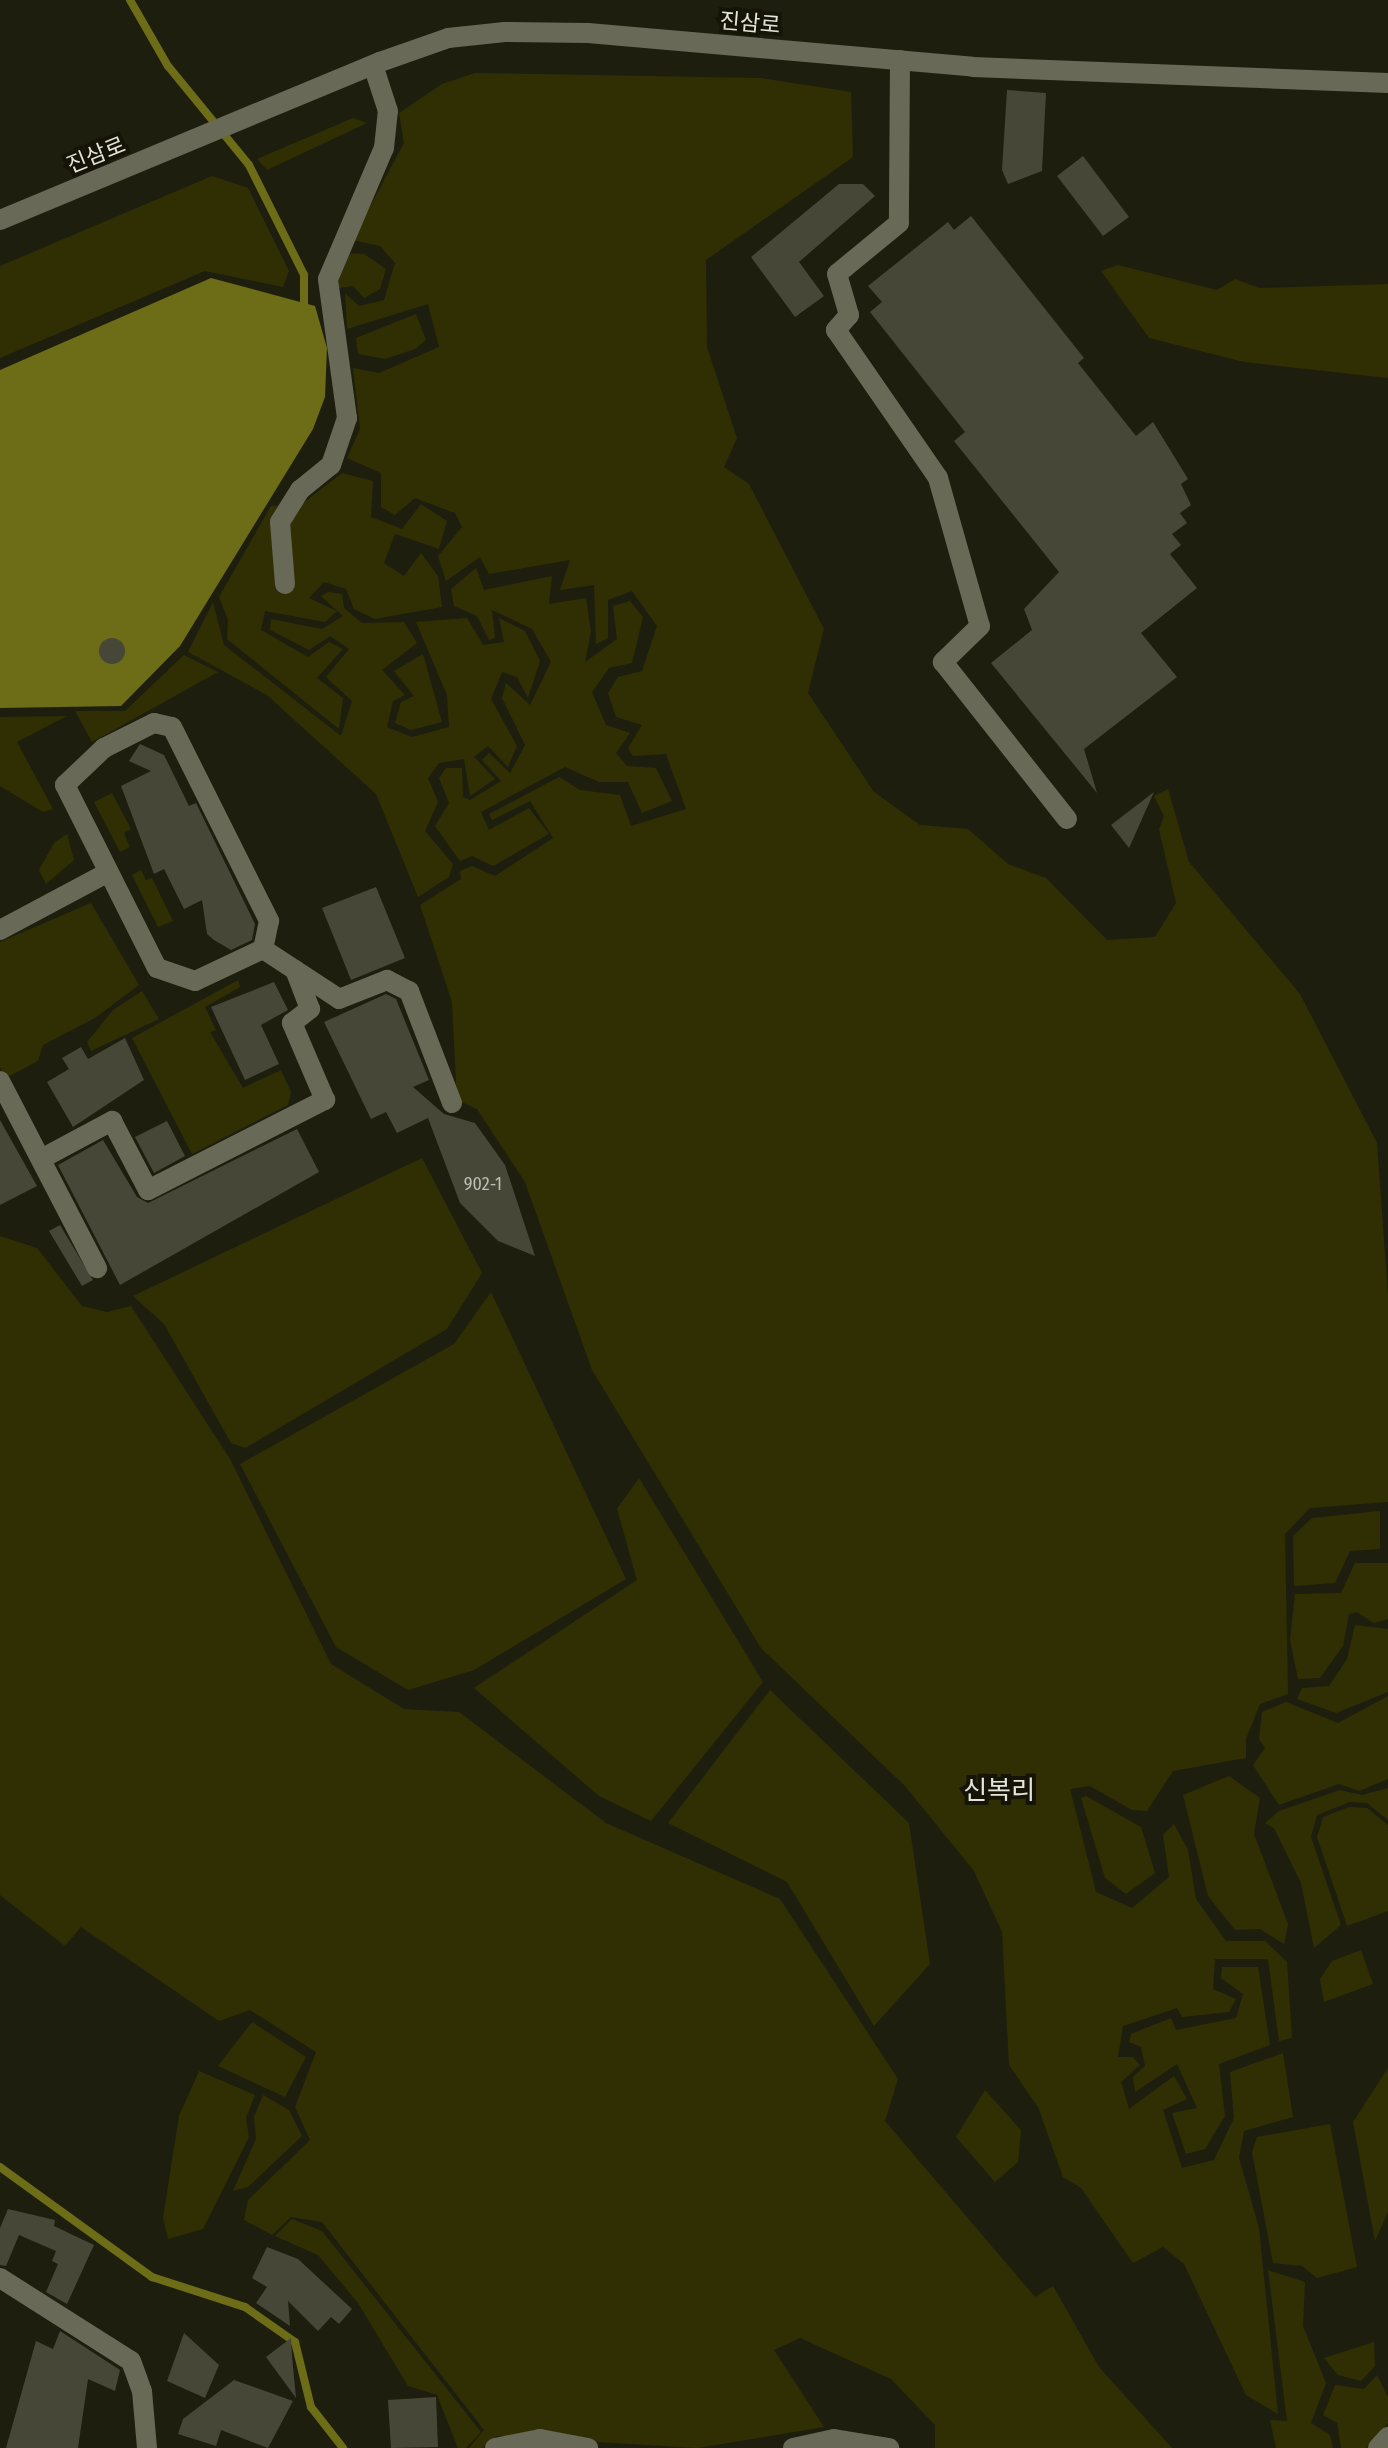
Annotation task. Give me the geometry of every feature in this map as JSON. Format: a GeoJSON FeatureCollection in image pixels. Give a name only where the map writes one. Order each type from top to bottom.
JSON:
{"type":"FeatureCollection","features":[{"type":"Feature","properties":{"kind":"street","name":"진삼로"},"geometry":{"type":"LineString","coordinates":[[0,220],[194,143],[373,65],[448,38],[505,32],[900,60],[1388,83]]}},
{"type":"Feature","properties":{"kind":"street"},"geometry":{"type":"LineString","coordinates":[[900,60],[899,223],[837,274],[849,315],[836,330],[938,478],[980,626],[943,662],[1067,819]]}},
{"type":"Feature","properties":{"kind":"street"},"geometry":{"type":"LineString","coordinates":[[285,584],[280,522],[300,490],[331,465],[347,418],[328,279],[384,148],[388,111],[373,65]]}},
{"type":"Feature","properties":{"kind":"street"},"geometry":{"type":"LineString","coordinates":[[154,723],[172,727],[269,921],[263,949],[195,981],[157,968],[105,874],[65,785],[104,748],[154,723]]}},
{"type":"Feature","properties":{"kind":"street"},"geometry":{"type":"LineString","coordinates":[[0,930],[105,874]]}},
{"type":"Feature","properties":{"kind":"street"},"geometry":{"type":"LineString","coordinates":[[263,949],[339,999],[387,980],[409,991],[452,1103]]}},
{"type":"Feature","properties":{"kind":"street"},"geometry":{"type":"LineString","coordinates":[[41,1159],[112,1121],[148,1190],[325,1100],[292,1023],[310,1009],[295,970]]}},
{"type":"Feature","properties":{"kind":"street"},"geometry":{"type":"LineString","coordinates":[[0,1081],[97,1268]]}},
{"type":"Feature","properties":{"kind":"street"},"geometry":{"type":"LineString","coordinates":[[0,2278],[131,2361],[142,2391],[147,2448]]}},
{"type":"Feature","properties":{"kind":"street"},"geometry":{"type":"LineString","coordinates":[[1378,2448],[1388,2437]]}},
{"type":"Feature","properties":{"kind":"street"},"geometry":{"type":"LineString","coordinates":[[495,2448],[540,2439],[588,2448]]}},
{"type":"Feature","properties":{"kind":"street"},"geometry":{"type":"LineString","coordinates":[[793,2448],[834,2439],[889,2448]]}},
{"type":"Feature","properties":{"kind":"shaded area"},"geometry":{"type":"Polygon","coordinates":[[[475,73],[760,78],[851,92],[853,157],[706,260],[707,347],[737,438],[724,467],[749,484],[824,629],[808,693],[874,792],[920,825],[968,829],[1008,864],[1046,878],[1107,940],[1155,937],[1176,903],[1159,829],[1164,816],[1154,796],[1168,789],[1189,862],[1300,994],[1377,1143],[1388,1296],[1388,1502],[1310,1508],[1285,1534],[1288,1694],[1260,1704],[1246,1739],[1246,1758],[1173,1771],[1147,1811],[1132,1810],[1090,1786],[1070,1789],[1096,1892],[1132,1908],[1169,1877],[1163,1835],[1174,1824],[1188,1850],[1196,1899],[1226,1941],[1265,1941],[1287,1962],[1292,2038],[1279,2041],[1268,1959],[1215,1959],[1213,1989],[1236,1999],[1229,2012],[1182,2017],[1177,2008],[1123,2026],[1118,2057],[1133,2057],[1140,2065],[1121,2082],[1129,2109],[1174,2076],[1187,2099],[1163,2110],[1182,2168],[1214,2160],[1234,2118],[1230,2072],[1283,2053],[1293,2117],[1244,2131],[1239,2158],[1259,2228],[1278,2414],[1246,2395],[1184,2264],[1163,2247],[1133,2263],[1081,2188],[1063,2177],[1038,2107],[1009,2065],[1002,1932],[974,1871],[905,1786],[761,1648],[592,1370],[525,1182],[477,1109],[457,1100],[452,1002],[420,905],[461,879],[460,871],[472,866],[495,876],[553,838],[530,801],[492,820],[489,814],[559,777],[580,790],[620,795],[631,826],[686,809],[666,754],[633,756],[628,748],[642,725],[616,717],[608,693],[618,677],[642,671],[657,626],[632,591],[608,600],[608,638],[596,644],[594,585],[560,590],[570,560],[489,574],[480,557],[446,581],[438,556],[462,527],[455,513],[415,498],[395,515],[381,507],[381,473],[347,458],[360,429],[353,368],[379,373],[439,347],[428,304],[347,329],[345,293],[359,306],[384,300],[395,263],[380,246],[352,240],[404,143],[399,113],[442,84],[475,73]]]}},
{"type":"Feature","properties":{"kind":"shaded area"},"geometry":{"type":"Polygon","coordinates":[[[353,118],[367,123],[267,170],[257,159],[353,118]]]}},
{"type":"Feature","properties":{"kind":"shaded area"},"geometry":{"type":"Polygon","coordinates":[[[212,176],[248,188],[289,271],[283,287],[205,271],[0,358],[0,266],[212,176]]]}},
{"type":"Feature","properties":{"kind":"shaded area"},"geometry":{"type":"Polygon","coordinates":[[[339,253],[364,254],[386,269],[380,289],[364,298],[353,286],[339,288],[339,253]]]}},
{"type":"Feature","properties":{"kind":"shaded area"},"geometry":{"type":"Polygon","coordinates":[[[1118,265],[1217,290],[1235,279],[1259,288],[1388,284],[1388,378],[1244,362],[1149,338],[1101,271],[1118,265]]]}},
{"type":"Feature","properties":{"kind":"shaded area"},"geometry":{"type":"Polygon","coordinates":[[[211,278],[315,306],[327,348],[325,397],[313,429],[180,646],[121,706],[0,708],[0,370],[211,278]]]}},
{"type":"Feature","properties":{"kind":"shaded area"},"geometry":{"type":"Polygon","coordinates":[[[416,314],[426,340],[415,349],[385,359],[358,354],[356,338],[416,314]]]}},
{"type":"Feature","properties":{"kind":"shaded area"},"geometry":{"type":"Polygon","coordinates":[[[342,473],[373,481],[371,517],[402,529],[421,504],[447,521],[439,549],[395,534],[384,563],[404,576],[421,553],[438,576],[442,607],[375,619],[354,609],[346,589],[324,582],[309,598],[337,611],[325,622],[265,611],[261,630],[308,657],[329,642],[343,649],[317,678],[343,698],[339,729],[227,639],[228,620],[219,597],[271,506],[302,504],[342,473]]]}},
{"type":"Feature","properties":{"kind":"shaded area"},"geometry":{"type":"Polygon","coordinates":[[[476,568],[484,590],[552,576],[549,604],[586,598],[591,632],[585,662],[617,639],[613,606],[630,601],[643,617],[632,663],[609,668],[592,692],[606,725],[630,733],[616,753],[627,766],[656,768],[672,801],[642,813],[628,782],[599,782],[565,767],[481,812],[489,830],[529,808],[549,834],[493,866],[472,856],[460,861],[435,826],[449,803],[439,778],[446,768],[462,768],[463,797],[470,800],[501,781],[482,760],[489,753],[510,773],[525,745],[502,698],[506,683],[530,705],[551,662],[532,629],[492,610],[495,638],[489,640],[477,616],[454,606],[451,589],[476,568]]]}},
{"type":"Feature","properties":{"kind":"shaded area"},"geometry":{"type":"Polygon","coordinates":[[[328,592],[342,594],[344,608],[362,623],[404,622],[417,643],[382,670],[405,695],[393,701],[387,727],[412,737],[449,727],[447,695],[416,622],[467,618],[483,645],[504,642],[499,618],[525,631],[540,661],[528,698],[517,677],[502,672],[491,699],[517,746],[508,767],[488,746],[474,757],[495,779],[470,796],[464,759],[439,763],[428,778],[438,802],[425,831],[453,864],[449,877],[418,897],[376,794],[267,695],[188,652],[213,602],[224,645],[341,736],[352,701],[326,677],[349,649],[330,636],[309,650],[270,630],[271,619],[322,629],[343,616],[321,596],[328,592]]]}},
{"type":"Feature","properties":{"kind":"shaded area"},"geometry":{"type":"Polygon","coordinates":[[[423,654],[442,722],[411,730],[395,723],[401,702],[414,696],[394,671],[423,654]]]}},
{"type":"Feature","properties":{"kind":"shaded area"},"geometry":{"type":"Polygon","coordinates":[[[184,655],[218,672],[92,742],[75,711],[125,711],[184,655]]]}},
{"type":"Feature","properties":{"kind":"shaded area"},"geometry":{"type":"Polygon","coordinates":[[[67,716],[17,742],[53,809],[43,812],[0,786],[0,717],[67,716]]]}},
{"type":"Feature","properties":{"kind":"shaded area"},"geometry":{"type":"Polygon","coordinates":[[[112,793],[131,829],[124,833],[130,847],[120,852],[94,802],[112,793]]]}},
{"type":"Feature","properties":{"kind":"shaded area"},"geometry":{"type":"Polygon","coordinates":[[[67,834],[74,860],[46,884],[39,870],[54,843],[67,834]]]}},
{"type":"Feature","properties":{"kind":"shaded area"},"geometry":{"type":"Polygon","coordinates":[[[141,870],[146,880],[152,878],[173,921],[158,927],[132,875],[141,870]]]}},
{"type":"Feature","properties":{"kind":"shaded area"},"geometry":{"type":"Polygon","coordinates":[[[91,903],[139,985],[95,1018],[43,1045],[38,1061],[6,1078],[0,1067],[0,942],[91,903]]]}},
{"type":"Feature","properties":{"kind":"shaded area"},"geometry":{"type":"Polygon","coordinates":[[[238,980],[240,987],[205,1007],[216,1030],[210,1032],[243,1088],[281,1070],[291,1092],[288,1105],[192,1154],[132,1038],[238,980]]]}},
{"type":"Feature","properties":{"kind":"shaded area"},"geometry":{"type":"Polygon","coordinates":[[[142,991],[159,1019],[91,1051],[87,1042],[113,1010],[142,991]]]}},
{"type":"Feature","properties":{"kind":"shaded area"},"geometry":{"type":"Polygon","coordinates":[[[422,1158],[482,1273],[447,1329],[245,1448],[231,1443],[164,1324],[133,1296],[422,1158]]]}},
{"type":"Feature","properties":{"kind":"shaded area"},"geometry":{"type":"Polygon","coordinates":[[[0,1236],[37,1248],[82,1306],[107,1312],[131,1306],[230,1459],[331,1664],[404,1709],[459,1712],[606,1823],[780,1899],[898,2079],[885,2121],[1035,2297],[1053,2286],[1099,2367],[1172,2448],[935,2448],[935,2425],[891,2379],[800,2338],[774,2350],[824,2427],[697,2448],[497,2436],[482,2448],[469,2448],[484,2430],[322,2222],[291,2217],[272,2235],[244,2220],[248,2200],[310,2140],[295,2107],[316,2052],[250,2010],[219,2021],[81,1927],[65,1946],[0,1895],[0,1236]]]}},
{"type":"Feature","properties":{"kind":"shaded area"},"geometry":{"type":"Polygon","coordinates":[[[491,1292],[626,1579],[474,1670],[408,1690],[336,1647],[240,1464],[454,1344],[491,1292]]]}},
{"type":"Feature","properties":{"kind":"shaded area"},"geometry":{"type":"Polygon","coordinates":[[[639,1478],[763,1682],[651,1821],[599,1796],[474,1688],[637,1580],[617,1509],[639,1478]]]}},
{"type":"Feature","properties":{"kind":"shaded area"},"geometry":{"type":"Polygon","coordinates":[[[1380,1511],[1380,1549],[1350,1551],[1335,1583],[1294,1586],[1293,1536],[1312,1518],[1380,1511]]]}},
{"type":"Feature","properties":{"kind":"shaded area"},"geometry":{"type":"Polygon","coordinates":[[[1355,1563],[1388,1563],[1388,1619],[1374,1623],[1357,1612],[1349,1614],[1343,1646],[1320,1678],[1298,1679],[1290,1640],[1295,1594],[1341,1593],[1355,1563]]]}},
{"type":"Feature","properties":{"kind":"shaded area"},"geometry":{"type":"Polygon","coordinates":[[[1355,1625],[1388,1629],[1388,1692],[1336,1713],[1297,1699],[1302,1688],[1329,1686],[1347,1659],[1355,1625]]]}},
{"type":"Feature","properties":{"kind":"shaded area"},"geometry":{"type":"Polygon","coordinates":[[[770,1690],[909,1823],[930,1964],[874,2026],[787,1882],[668,1823],[770,1690]]]}},
{"type":"Feature","properties":{"kind":"shaded area"},"geometry":{"type":"Polygon","coordinates":[[[1388,1696],[1388,1779],[1359,1791],[1339,1784],[1279,1805],[1253,1765],[1265,1748],[1259,1739],[1262,1712],[1286,1702],[1338,1723],[1388,1696]]]}},
{"type":"Feature","properties":{"kind":"shaded area"},"geometry":{"type":"Polygon","coordinates":[[[1229,1776],[1260,1798],[1254,1834],[1288,1924],[1284,1944],[1260,1929],[1235,1930],[1208,1896],[1183,1795],[1229,1776]]]}},
{"type":"Feature","properties":{"kind":"shaded area"},"geometry":{"type":"Polygon","coordinates":[[[1388,1788],[1388,1820],[1367,1803],[1350,1802],[1317,1815],[1311,1837],[1341,1925],[1314,1948],[1301,1883],[1274,1828],[1265,1823],[1279,1811],[1340,1790],[1362,1795],[1388,1788]]]}},
{"type":"Feature","properties":{"kind":"shaded area"},"geometry":{"type":"Polygon","coordinates":[[[1086,1796],[1141,1827],[1155,1873],[1126,1894],[1105,1878],[1081,1798],[1086,1796]]]}},
{"type":"Feature","properties":{"kind":"shaded area"},"geometry":{"type":"Polygon","coordinates":[[[1349,1807],[1367,1808],[1388,1825],[1388,1911],[1347,1926],[1317,1837],[1323,1817],[1349,1807]]]}},
{"type":"Feature","properties":{"kind":"shaded area"},"geometry":{"type":"Polygon","coordinates":[[[1361,1950],[1373,1984],[1324,2002],[1320,1979],[1332,1961],[1361,1950]]]}},
{"type":"Feature","properties":{"kind":"shaded area"},"geometry":{"type":"Polygon","coordinates":[[[1222,1967],[1258,1967],[1270,2045],[1219,2064],[1225,2116],[1205,2149],[1186,2154],[1172,2113],[1197,2108],[1177,2064],[1135,2092],[1133,2077],[1145,2066],[1141,2047],[1129,2042],[1131,2034],[1171,2018],[1176,2030],[1236,2018],[1243,1994],[1221,1978],[1222,1967]]]}},
{"type":"Feature","properties":{"kind":"shaded area"},"geometry":{"type":"Polygon","coordinates":[[[252,2022],[306,2057],[285,2097],[218,2066],[252,2022]]]}},
{"type":"Feature","properties":{"kind":"shaded area"},"geometry":{"type":"Polygon","coordinates":[[[1388,2068],[1388,2212],[1375,2241],[1353,2122],[1388,2068]]]}},
{"type":"Feature","properties":{"kind":"shaded area"},"geometry":{"type":"Polygon","coordinates":[[[199,2071],[255,2095],[246,2118],[249,2137],[203,2229],[168,2239],[163,2218],[179,2116],[199,2071]]]}},
{"type":"Feature","properties":{"kind":"shaded area"},"geometry":{"type":"Polygon","coordinates":[[[985,2090],[1021,2130],[1018,2162],[995,2182],[956,2137],[985,2090]]]}},
{"type":"Feature","properties":{"kind":"shaded area"},"geometry":{"type":"Polygon","coordinates":[[[263,2095],[289,2110],[302,2136],[248,2187],[233,2191],[256,2139],[254,2117],[263,2095]]]}},
{"type":"Feature","properties":{"kind":"shaded area"},"geometry":{"type":"Polygon","coordinates":[[[1330,2124],[1357,2267],[1317,2278],[1302,2266],[1273,2263],[1252,2152],[1257,2137],[1330,2124]]]}},
{"type":"Feature","properties":{"kind":"shaded area"},"geometry":{"type":"Polygon","coordinates":[[[292,2219],[322,2231],[481,2432],[466,2448],[458,2448],[437,2395],[408,2386],[358,2303],[318,2255],[275,2236],[292,2219]]]}},
{"type":"Feature","properties":{"kind":"shaded area"},"geometry":{"type":"Polygon","coordinates":[[[1268,2270],[1305,2282],[1303,2326],[1326,2383],[1311,2423],[1330,2435],[1333,2448],[1276,2448],[1270,2420],[1287,2421],[1268,2270]]]}},
{"type":"Feature","properties":{"kind":"shaded area"},"geometry":{"type":"Polygon","coordinates":[[[1374,2342],[1375,2366],[1361,2381],[1338,2375],[1324,2358],[1374,2342]]]}},
{"type":"Feature","properties":{"kind":"shaded area"},"geometry":{"type":"Polygon","coordinates":[[[1377,2375],[1388,2397],[1388,2423],[1367,2448],[1341,2448],[1337,2423],[1323,2415],[1335,2385],[1364,2389],[1377,2375]]]}},
{"type":"Feature","properties":{"kind":"building"},"geometry":{"type":"Polygon","coordinates":[[[1007,90],[1046,93],[1042,171],[1008,184],[1002,170],[1007,90]]]}},
{"type":"Feature","properties":{"kind":"building"},"geometry":{"type":"Polygon","coordinates":[[[1083,156],[1129,217],[1103,236],[1057,176],[1083,156]]]}},
{"type":"Feature","properties":{"kind":"building"},"geometry":{"type":"Polygon","coordinates":[[[839,184],[863,184],[875,196],[799,262],[824,296],[795,317],[751,257],[839,184]]]}},
{"type":"Feature","properties":{"kind":"building"},"geometry":{"type":"Polygon","coordinates":[[[971,216],[1084,358],[1078,363],[1136,436],[1153,422],[1188,479],[1181,484],[1191,505],[1180,513],[1187,523],[1172,534],[1181,545],[1170,554],[1197,588],[1141,633],[1177,677],[1084,749],[1097,793],[991,663],[1032,630],[1024,609],[1059,572],[954,441],[965,432],[870,312],[882,302],[868,286],[948,222],[954,230],[971,216]]]}},
{"type":"Feature","properties":{"kind":"building"},"geometry":{"type":"Polygon","coordinates":[[[112,638],[121,642],[125,651],[121,660],[112,664],[103,660],[99,651],[103,642],[112,638]]]}},
{"type":"Feature","properties":{"kind":"building"},"geometry":{"type":"Polygon","coordinates":[[[140,744],[164,755],[189,806],[196,803],[255,924],[252,940],[231,950],[214,940],[207,934],[202,900],[184,909],[164,869],[154,874],[121,786],[151,771],[129,761],[140,744]]]}},
{"type":"Feature","properties":{"kind":"building"},"geometry":{"type":"Polygon","coordinates":[[[1154,792],[1129,848],[1111,825],[1154,792]]]}},
{"type":"Feature","properties":{"kind":"building"},"geometry":{"type":"Polygon","coordinates":[[[376,887],[405,958],[351,980],[322,908],[376,887]]]}},
{"type":"Feature","properties":{"kind":"building"},"geometry":{"type":"Polygon","coordinates":[[[274,982],[288,1010],[261,1025],[279,1064],[245,1080],[211,1007],[274,982]]]}},
{"type":"Feature","properties":{"kind":"building"},"geometry":{"type":"Polygon","coordinates":[[[386,994],[396,999],[429,1080],[413,1087],[444,1114],[475,1123],[505,1165],[535,1256],[498,1241],[460,1203],[428,1118],[397,1133],[386,1112],[371,1119],[324,1022],[386,994]]]}},
{"type":"Feature","properties":{"kind":"building"},"geometry":{"type":"Polygon","coordinates":[[[125,1038],[144,1080],[73,1127],[47,1082],[69,1069],[62,1058],[81,1047],[88,1059],[125,1038]]]}},
{"type":"Feature","properties":{"kind":"building"},"geometry":{"type":"Polygon","coordinates":[[[0,1120],[37,1186],[0,1205],[0,1120]]]}},
{"type":"Feature","properties":{"kind":"building"},"geometry":{"type":"Polygon","coordinates":[[[167,1121],[185,1156],[154,1173],[135,1137],[167,1121]]]}},
{"type":"Feature","properties":{"kind":"building"},"geometry":{"type":"Polygon","coordinates":[[[297,1129],[319,1172],[120,1285],[58,1165],[103,1140],[137,1197],[148,1203],[297,1129]]]}},
{"type":"Feature","properties":{"kind":"building"},"geometry":{"type":"Polygon","coordinates":[[[60,1225],[93,1280],[82,1286],[49,1231],[60,1225]]]}},
{"type":"Feature","properties":{"kind":"building"},"geometry":{"type":"Polygon","coordinates":[[[8,2209],[55,2220],[54,2226],[94,2245],[67,2304],[46,2292],[58,2264],[52,2261],[56,2251],[19,2235],[6,2266],[0,2265],[0,2228],[8,2209]]]}},
{"type":"Feature","properties":{"kind":"building"},"geometry":{"type":"Polygon","coordinates":[[[267,2247],[298,2259],[352,2309],[339,2324],[331,2317],[318,2331],[288,2301],[290,2326],[256,2303],[267,2287],[252,2278],[267,2247]]]}},
{"type":"Feature","properties":{"kind":"building"},"geometry":{"type":"Polygon","coordinates":[[[60,2331],[120,2370],[115,2391],[88,2379],[78,2448],[6,2448],[36,2341],[53,2349],[60,2331]]]}},
{"type":"Feature","properties":{"kind":"building"},"geometry":{"type":"Polygon","coordinates":[[[184,2333],[219,2365],[205,2398],[167,2381],[184,2333]]]}},
{"type":"Feature","properties":{"kind":"building"},"geometry":{"type":"Polygon","coordinates":[[[291,2338],[292,2356],[296,2398],[266,2357],[291,2338]]]}},
{"type":"Feature","properties":{"kind":"building"},"geometry":{"type":"Polygon","coordinates":[[[234,2380],[293,2401],[268,2448],[221,2430],[216,2446],[178,2434],[183,2419],[234,2380]]]}},
{"type":"Feature","properties":{"kind":"building"},"geometry":{"type":"Polygon","coordinates":[[[436,2397],[438,2447],[391,2448],[388,2400],[436,2397]]]}},
{"type":"Feature","properties":{"kind":"waterway"},"geometry":{"type":"LineString","coordinates":[[130,0],[168,66],[249,165],[304,275],[304,311]]}},
{"type":"Feature","properties":{"kind":"waterway"},"geometry":{"type":"LineString","coordinates":[[0,2167],[152,2277],[245,2307],[295,2342],[311,2407],[343,2448]]}},
{"type":"Feature","properties":{"kind":"district","name":"신복리"},"geometry":{"type":"Point","coordinates":[999,1791]}}]}
